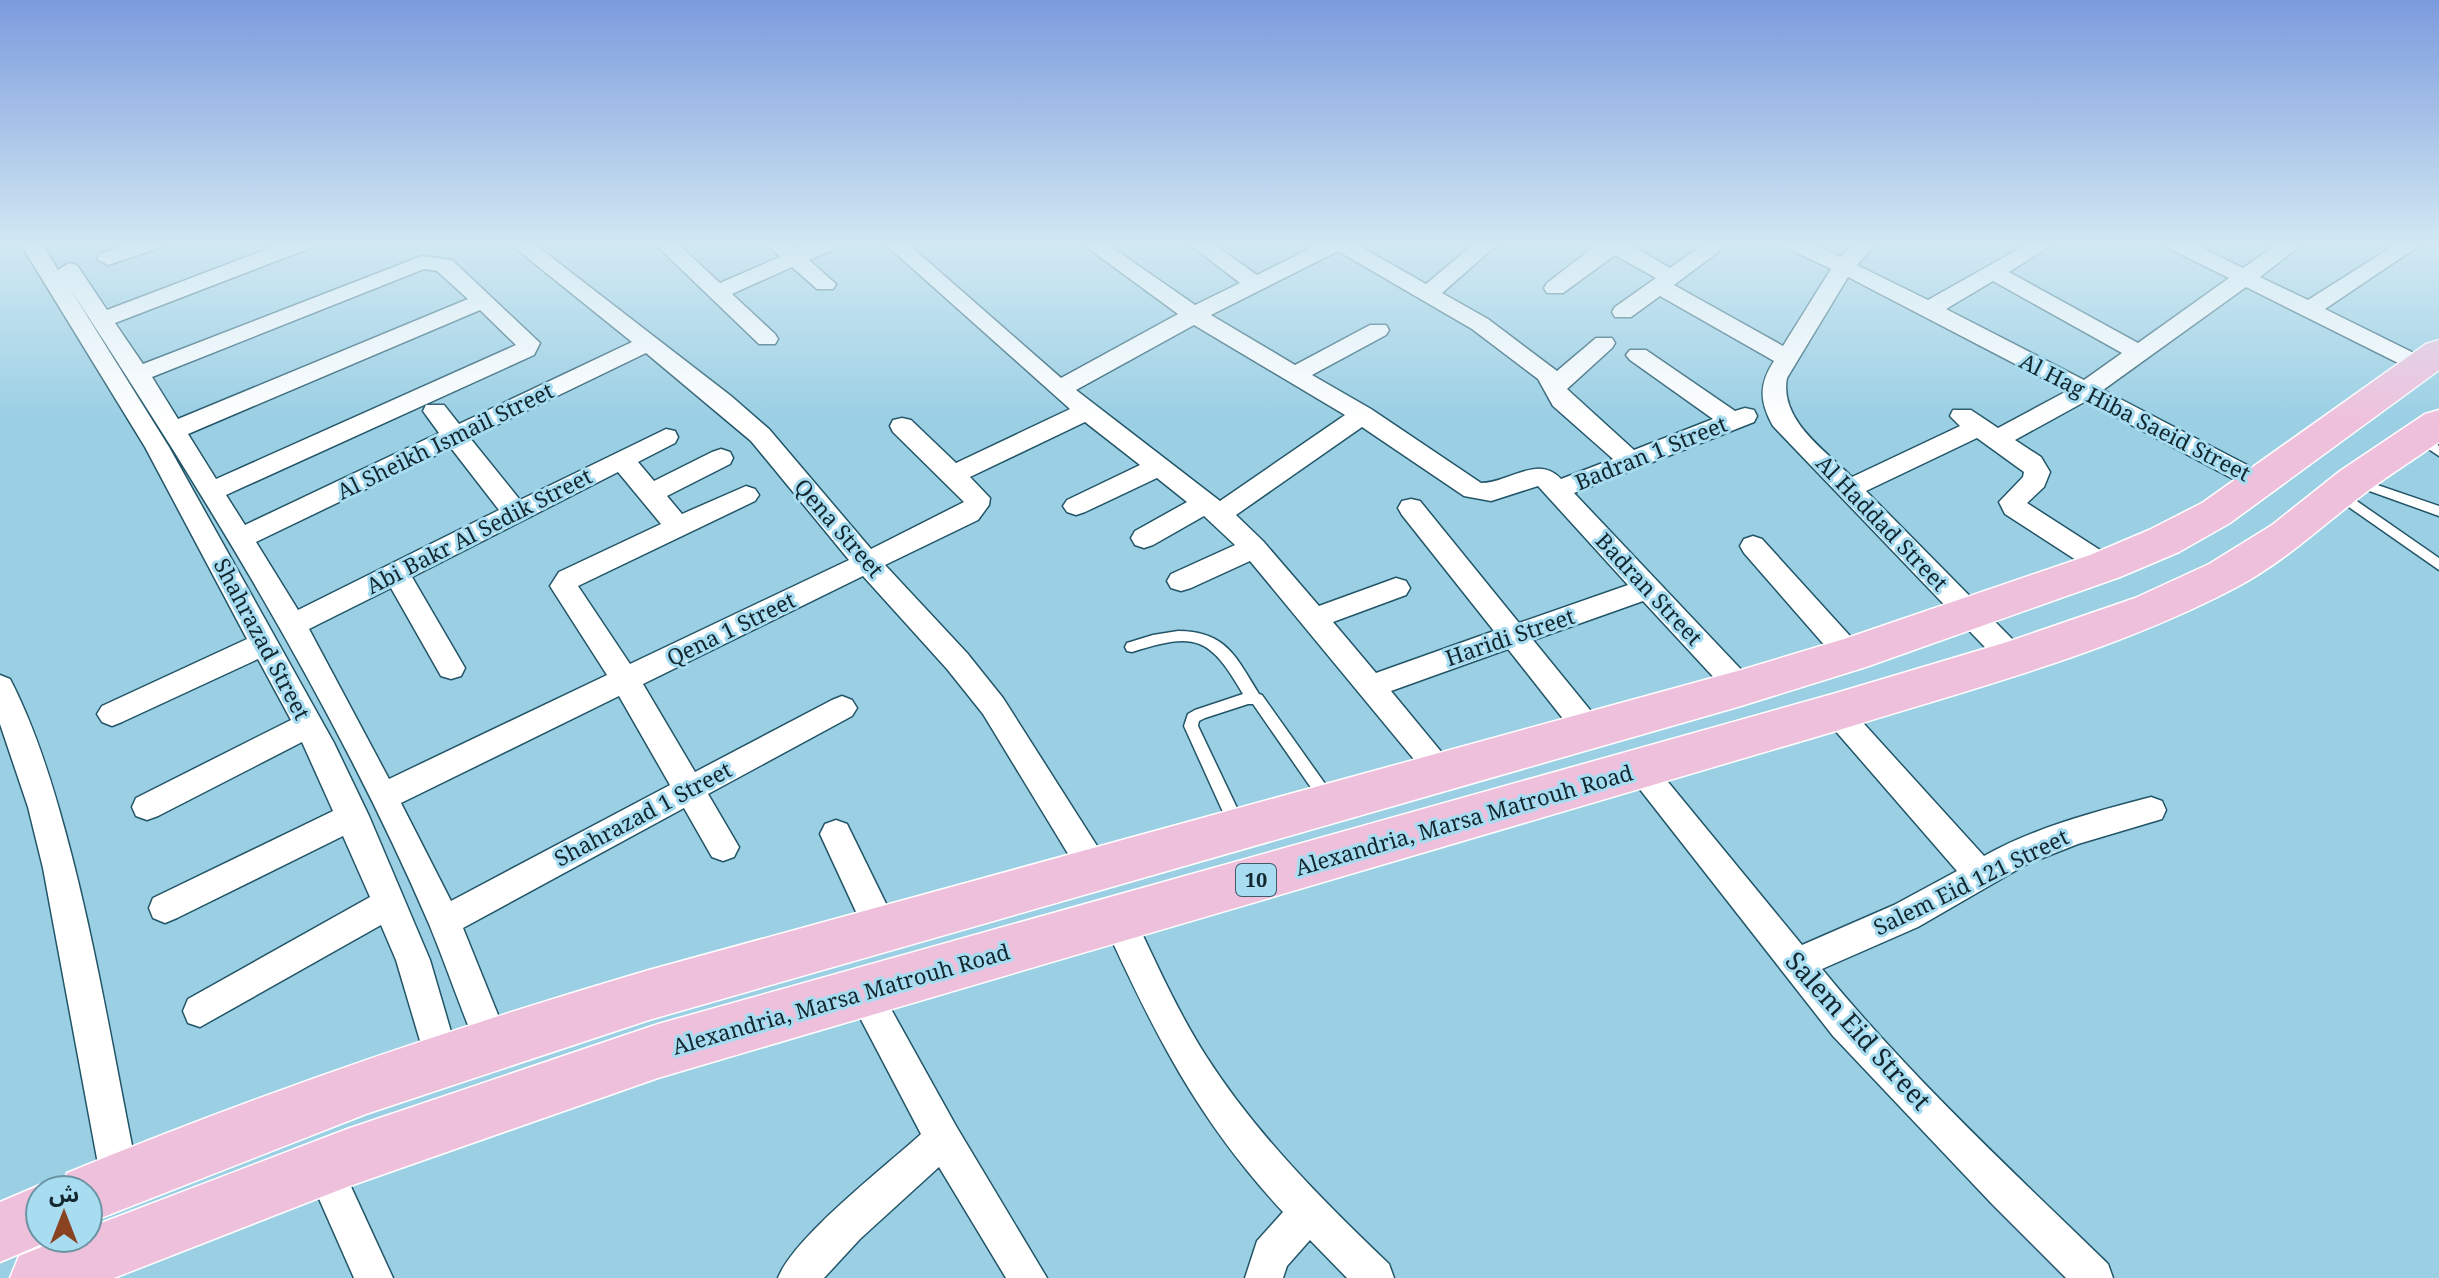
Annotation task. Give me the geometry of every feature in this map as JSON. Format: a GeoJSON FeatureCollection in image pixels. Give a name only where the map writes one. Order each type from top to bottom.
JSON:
{"type":"FeatureCollection","features":[{"type":"Feature","properties":{"kind":"main road","name":"10"},"geometry":{"type":"LineString","coordinates":[[104,1187],[285,1115],[492,1042],[1741,688],[1971,615],[2105,566],[2216,513],[2430,359]]}},
{"type":"Feature","properties":{"kind":"main road","name":"Alexandria, Marsa Matrouh Road"},"geometry":{"type":"LineString","coordinates":[[41,1278],[162,1227],[323,1167],[658,1051],[1836,712],[2013,658],[2150,610],[2224,575],[2287,536],[2346,487],[2432,438]]}},
{"type":"Feature","properties":{"kind":"main road"},"geometry":{"type":"LineString","coordinates":[[0,1232],[24,1222]]}},
{"type":"Feature","properties":{"kind":"street","name":"Shahrazad Street"},"geometry":{"type":"LineString","coordinates":[[75,303],[173,431],[293,625],[444,921],[492,1042]]}},
{"type":"Feature","properties":{"kind":"street","name":"Shahrazad Street"},"geometry":{"type":"LineString","coordinates":[[91,303],[134,382],[157,447],[309,725],[353,816],[413,960],[441,1059]]}},
{"type":"Feature","properties":{"kind":"street"},"geometry":{"type":"LineString","coordinates":[[102,320],[147,303]]}},
{"type":"Feature","properties":{"kind":"street"},"geometry":{"type":"LineString","coordinates":[[134,382],[324,303]]}},
{"type":"Feature","properties":{"kind":"street"},"geometry":{"type":"LineString","coordinates":[[173,431],[479,303]]}},
{"type":"Feature","properties":{"kind":"street"},"geometry":{"type":"LineString","coordinates":[[211,491],[526,350],[529,343],[485,303]]}},
{"type":"Feature","properties":{"kind":"street","name":"Qena Street"},"geometry":{"type":"LineString","coordinates":[[597,303],[760,435],[993,706],[1095,870]]}},
{"type":"Feature","properties":{"kind":"street"},"geometry":{"type":"LineString","coordinates":[[729,303],[767,339]]}},
{"type":"Feature","properties":{"kind":"street"},"geometry":{"type":"LineString","coordinates":[[962,303],[1059,389],[1212,509],[1254,548],[1442,771]]}},
{"type":"Feature","properties":{"kind":"street"},"geometry":{"type":"LineString","coordinates":[[1176,303],[1362,415],[1481,493],[1490,493],[1538,477],[1545,478],[1558,490]]}},
{"type":"Feature","properties":{"kind":"street"},"geometry":{"type":"LineString","coordinates":[[1059,389],[1218,303]]}},
{"type":"Feature","properties":{"kind":"street"},"geometry":{"type":"LineString","coordinates":[[1443,303],[1480,324],[1547,374],[1561,400],[1631,461]]}},
{"type":"Feature","properties":{"kind":"street"},"geometry":{"type":"LineString","coordinates":[[1623,312],[1636,303]]}},
{"type":"Feature","properties":{"kind":"street"},"geometry":{"type":"LineString","coordinates":[[1693,303],[1781,368],[1821,303]]}},
{"type":"Feature","properties":{"kind":"street","name":"Al Hag Hiba Saeid Street"},"geometry":{"type":"LineString","coordinates":[[1916,303],[2261,483]]}},
{"type":"Feature","properties":{"kind":"street"},"geometry":{"type":"LineString","coordinates":[[1929,309],[1940,303]]}},
{"type":"Feature","properties":{"kind":"street"},"geometry":{"type":"LineString","coordinates":[[2048,303],[2139,353]]}},
{"type":"Feature","properties":{"kind":"street"},"geometry":{"type":"LineString","coordinates":[[1848,489],[1979,428],[2084,392],[2210,303]]}},
{"type":"Feature","properties":{"kind":"street"},"geometry":{"type":"LineString","coordinates":[[2293,303],[2430,359]]}},
{"type":"Feature","properties":{"kind":"street"},"geometry":{"type":"LineString","coordinates":[[2308,310],[2319,303]]}},
{"type":"Feature","properties":{"kind":"street"},"geometry":{"type":"LineString","coordinates":[[1294,375],[1378,330]]}},
{"type":"Feature","properties":{"kind":"street","name":"Al Sheikh Ismail Street"},"geometry":{"type":"LineString","coordinates":[[241,538],[649,343]]}},
{"type":"Feature","properties":{"kind":"street"},"geometry":{"type":"LineString","coordinates":[[1554,387],[1604,343]]}},
{"type":"Feature","properties":{"kind":"street","name":"Badran 1 Street"},"geometry":{"type":"LineString","coordinates":[[1558,490],[1738,419],[1638,355]]}},
{"type":"Feature","properties":{"kind":"street","name":"Al Haddad Street"},"geometry":{"type":"LineString","coordinates":[[1781,368],[1772,391],[1774,405],[1782,420],[2013,658]]}},
{"type":"Feature","properties":{"kind":"street"},"geometry":{"type":"LineString","coordinates":[[435,411],[516,513]]}},
{"type":"Feature","properties":{"kind":"street"},"geometry":{"type":"LineString","coordinates":[[954,474],[1087,411]]}},
{"type":"Feature","properties":{"kind":"street"},"geometry":{"type":"LineString","coordinates":[[1144,538],[1212,509],[1362,415]]}},
{"type":"Feature","properties":{"kind":"street","name":"Qena 1 Street"},"geometry":{"type":"LineString","coordinates":[[383,797],[969,513],[976,505],[977,498],[902,426]]}},
{"type":"Feature","properties":{"kind":"street"},"geometry":{"type":"LineString","coordinates":[[1979,428],[2032,463],[2037,472],[2035,481],[2012,502],[2014,507],[2105,566]]}},
{"type":"Feature","properties":{"kind":"street","name":"Abi Bakr Al Sedik Street"},"geometry":{"type":"LineString","coordinates":[[293,625],[666,437]]}},
{"type":"Feature","properties":{"kind":"street"},"geometry":{"type":"LineString","coordinates":[[650,494],[721,458]]}},
{"type":"Feature","properties":{"kind":"street"},"geometry":{"type":"LineString","coordinates":[[622,460],[678,527]]}},
{"type":"Feature","properties":{"kind":"street"},"geometry":{"type":"LineString","coordinates":[[1076,506],[1159,467]]}},
{"type":"Feature","properties":{"kind":"street","name":"Badran Street"},"geometry":{"type":"LineString","coordinates":[[1558,490],[1741,688]]}},
{"type":"Feature","properties":{"kind":"street"},"geometry":{"type":"LineString","coordinates":[[723,847],[565,582],[746,495]]}},
{"type":"Feature","properties":{"kind":"street"},"geometry":{"type":"LineString","coordinates":[[1411,508],[1589,730]]}},
{"type":"Feature","properties":{"kind":"street"},"geometry":{"type":"LineString","coordinates":[[1753,546],[1850,655]]}},
{"type":"Feature","properties":{"kind":"street"},"geometry":{"type":"LineString","coordinates":[[1181,581],[1254,548]]}},
{"type":"Feature","properties":{"kind":"street"},"geometry":{"type":"LineString","coordinates":[[396,573],[451,668]]}},
{"type":"Feature","properties":{"kind":"street"},"geometry":{"type":"LineString","coordinates":[[1315,618],[1396,588]]}},
{"type":"Feature","properties":{"kind":"street","name":"Haridi Street"},"geometry":{"type":"LineString","coordinates":[[1371,686],[1649,588]]}},
{"type":"Feature","properties":{"kind":"street"},"geometry":{"type":"LineString","coordinates":[[112,714],[265,643]]}},
{"type":"Feature","properties":{"kind":"street"},"geometry":{"type":"LineString","coordinates":[[0,687],[38,787],[61,868],[102,1174]]}},
{"type":"Feature","properties":{"kind":"street","name":"Shahrazad 1 Street"},"geometry":{"type":"LineString","coordinates":[[444,921],[842,708]]}},
{"type":"Feature","properties":{"kind":"street"},"geometry":{"type":"LineString","coordinates":[[1836,712],[1980,874]]}},
{"type":"Feature","properties":{"kind":"street"},"geometry":{"type":"LineString","coordinates":[[147,807],[309,725]]}},
{"type":"Feature","properties":{"kind":"street","name":"Salem Eid Street"},"geometry":{"type":"LineString","coordinates":[[1639,769],[1845,1024],[1994,1180],[2094,1278]]}},
{"type":"Feature","properties":{"kind":"street","name":"Salem Eid 121 Street"},"geometry":{"type":"LineString","coordinates":[[1796,964],[1906,916],[2016,854],[2074,831],[2151,810]]}},
{"type":"Feature","properties":{"kind":"street"},"geometry":{"type":"LineString","coordinates":[[165,908],[353,816]]}},
{"type":"Feature","properties":{"kind":"street"},"geometry":{"type":"LineString","coordinates":[[836,834],[882,931]]}},
{"type":"Feature","properties":{"kind":"street"},"geometry":{"type":"LineString","coordinates":[[200,1011],[389,903]]}},
{"type":"Feature","properties":{"kind":"street"},"geometry":{"type":"LineString","coordinates":[[1118,919],[1169,1025],[1205,1086],[1308,1213],[1375,1278]]}},
{"type":"Feature","properties":{"kind":"street"},"geometry":{"type":"LineString","coordinates":[[864,993],[943,1139],[1028,1278]]}},
{"type":"Feature","properties":{"kind":"street"},"geometry":{"type":"LineString","coordinates":[[806,1275],[847,1226],[943,1139]]}},
{"type":"Feature","properties":{"kind":"street"},"geometry":{"type":"LineString","coordinates":[[323,1167],[374,1278]]}},
{"type":"Feature","properties":{"kind":"street"},"geometry":{"type":"LineString","coordinates":[[1264,1278],[1271,1255],[1308,1213]]}},
{"type":"Feature","properties":{"kind":"lane"},"geometry":{"type":"LineString","coordinates":[[2346,487],[2439,511]]}},
{"type":"Feature","properties":{"kind":"lane"},"geometry":{"type":"LineString","coordinates":[[2346,487],[2439,565]]}},
{"type":"Feature","properties":{"kind":"lane"},"geometry":{"type":"LineString","coordinates":[[1132,647],[1165,637],[1182,637],[1212,643],[1222,649],[1330,803]]}},
{"type":"Feature","properties":{"kind":"lane"},"geometry":{"type":"LineString","coordinates":[[1239,829],[1191,726],[1193,718],[1200,714],[1253,697]]}}]}
